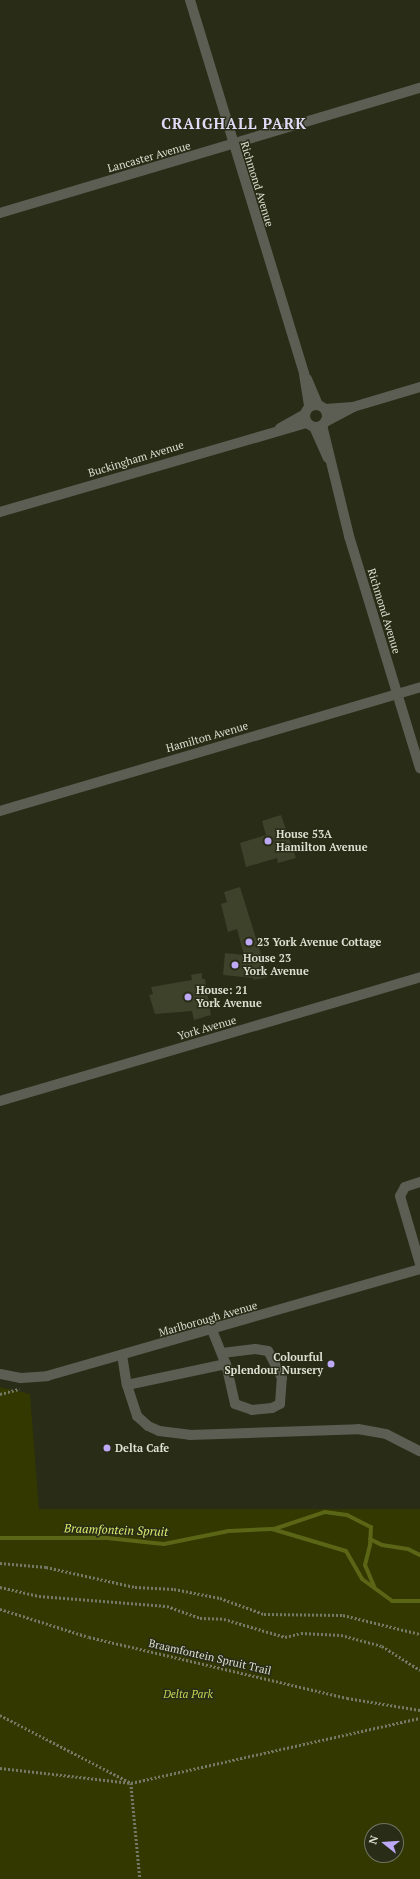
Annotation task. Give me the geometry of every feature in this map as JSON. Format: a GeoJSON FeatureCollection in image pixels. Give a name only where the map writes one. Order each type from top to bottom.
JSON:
{"type":"FeatureCollection","features":[{"type":"Feature","properties":{"kind":"street","name":"Richmond Avenue"},"geometry":{"type":"LineString","coordinates":[[190,0],[304,374],[349,536],[420,768]]}},
{"type":"Feature","properties":{"kind":"street","name":"Lancaster Avenue"},"geometry":{"type":"LineString","coordinates":[[0,213],[233,145],[420,88]]}},
{"type":"Feature","properties":{"kind":"street","name":"Buckingham Avenue"},"geometry":{"type":"LineString","coordinates":[[0,512],[420,387]]}},
{"type":"Feature","properties":{"kind":"street","name":"Hamilton Avenue"},"geometry":{"type":"LineString","coordinates":[[0,811],[420,687]]}},
{"type":"Feature","properties":{"kind":"street","name":"York Avenue"},"geometry":{"type":"LineString","coordinates":[[0,1101],[420,977]]}},
{"type":"Feature","properties":{"kind":"street"},"geometry":{"type":"LineString","coordinates":[[420,1182],[405,1187],[400,1196],[420,1264]]}},
{"type":"Feature","properties":{"kind":"street","name":"Marlborough Avenue"},"geometry":{"type":"LineString","coordinates":[[0,1374],[36,1378],[212,1330],[420,1269]]}},
{"type":"Feature","properties":{"kind":"street"},"geometry":{"type":"LineString","coordinates":[[212,1330],[226,1364],[230,1392],[235,1404],[252,1410],[272,1408],[280,1404],[282,1378],[268,1351],[255,1349],[222,1353]]}},
{"type":"Feature","properties":{"kind":"street"},"geometry":{"type":"LineString","coordinates":[[122,1355],[127,1385],[134,1408],[142,1422],[174,1434],[358,1430],[386,1434],[420,1451]]}},
{"type":"Feature","properties":{"kind":"street"},"geometry":{"type":"LineString","coordinates":[[127,1385],[226,1364]]}},
{"type":"Feature","properties":{"kind":"path"},"geometry":{"type":"LineString","coordinates":[[0,1563],[46,1567],[135,1587],[174,1589],[220,1598],[264,1614],[343,1615],[420,1634]]}},
{"type":"Feature","properties":{"kind":"path"},"geometry":{"type":"LineString","coordinates":[[0,1587],[39,1596],[167,1606],[200,1618],[224,1619],[285,1637],[300,1633],[341,1635],[382,1646],[420,1670]]}},
{"type":"Feature","properties":{"kind":"path","name":"Braamfontein Spruit Trail"},"geometry":{"type":"LineString","coordinates":[[0,1609],[89,1637],[347,1698],[420,1710]]}},
{"type":"Feature","properties":{"kind":"path"},"geometry":{"type":"LineString","coordinates":[[0,1715],[131,1783]]}},
{"type":"Feature","properties":{"kind":"path"},"geometry":{"type":"LineString","coordinates":[[0,1768],[131,1783],[420,1718]]}},
{"type":"Feature","properties":{"kind":"path"},"geometry":{"type":"LineString","coordinates":[[131,1783],[140,1879]]}},
{"type":"Feature","properties":{"kind":"green space","name":"Delta Park"},"geometry":{"type":"Polygon","coordinates":[[[0,1387],[30,1394],[39,1509],[420,1509],[420,1879],[0,1879],[0,1387]]]}},
{"type":"Feature","properties":{"kind":"building","name":"House 53A Hamilton Avenue"},"geometry":{"type":"Polygon","coordinates":[[[281,815],[296,858],[278,863],[277,858],[246,867],[240,843],[266,835],[262,821],[281,815]]]}},
{"type":"Feature","properties":{"kind":"building"},"geometry":{"type":"Polygon","coordinates":[[[240,887],[268,977],[254,980],[253,978],[223,975],[225,953],[244,955],[237,929],[228,932],[221,904],[227,902],[224,892],[240,887]]]}},
{"type":"Feature","properties":{"kind":"building","name":"House: 21 York Avenue"},"geometry":{"type":"Polygon","coordinates":[[[202,973],[202,979],[205,979],[211,1015],[194,1020],[192,1011],[155,1014],[149,995],[153,994],[151,987],[192,980],[191,975],[202,973]]]}},
{"type":"Feature","properties":{"kind":"waterway"},"geometry":{"type":"LineString","coordinates":[[274,1529],[325,1512],[347,1515],[371,1527],[370,1545],[365,1565],[375,1588]]}},
{"type":"Feature","properties":{"kind":"waterway","name":"Braamfontein Spruit"},"geometry":{"type":"LineString","coordinates":[[0,1538],[107,1538],[164,1544],[229,1531],[272,1529],[346,1551],[362,1579],[392,1601],[420,1601]]}},
{"type":"Feature","properties":{"kind":"waterway"},"geometry":{"type":"LineString","coordinates":[[370,1539],[382,1545],[408,1549],[420,1555]]}},
{"type":"Feature","properties":{"kind":"place","name":"House 53A Hamilton Avenue"},"geometry":{"type":"Point","coordinates":[268,841]}},
{"type":"Feature","properties":{"kind":"place","name":"23 York Avenue Cottage"},"geometry":{"type":"Point","coordinates":[249,942]}},
{"type":"Feature","properties":{"kind":"place","name":"House 23 York Avenue"},"geometry":{"type":"Point","coordinates":[235,965]}},
{"type":"Feature","properties":{"kind":"place","name":"House: 21 York Avenue"},"geometry":{"type":"Point","coordinates":[188,997]}},
{"type":"Feature","properties":{"kind":"place","name":"Colourful Splendour Nursery"},"geometry":{"type":"Point","coordinates":[331,1364]}},
{"type":"Feature","properties":{"kind":"place","name":"Delta Cafe"},"geometry":{"type":"Point","coordinates":[107,1448]}},
{"type":"Feature","properties":{"kind":"district","name":"CRAIGHALL PARK"},"geometry":{"type":"Point","coordinates":[234,124]}}]}
